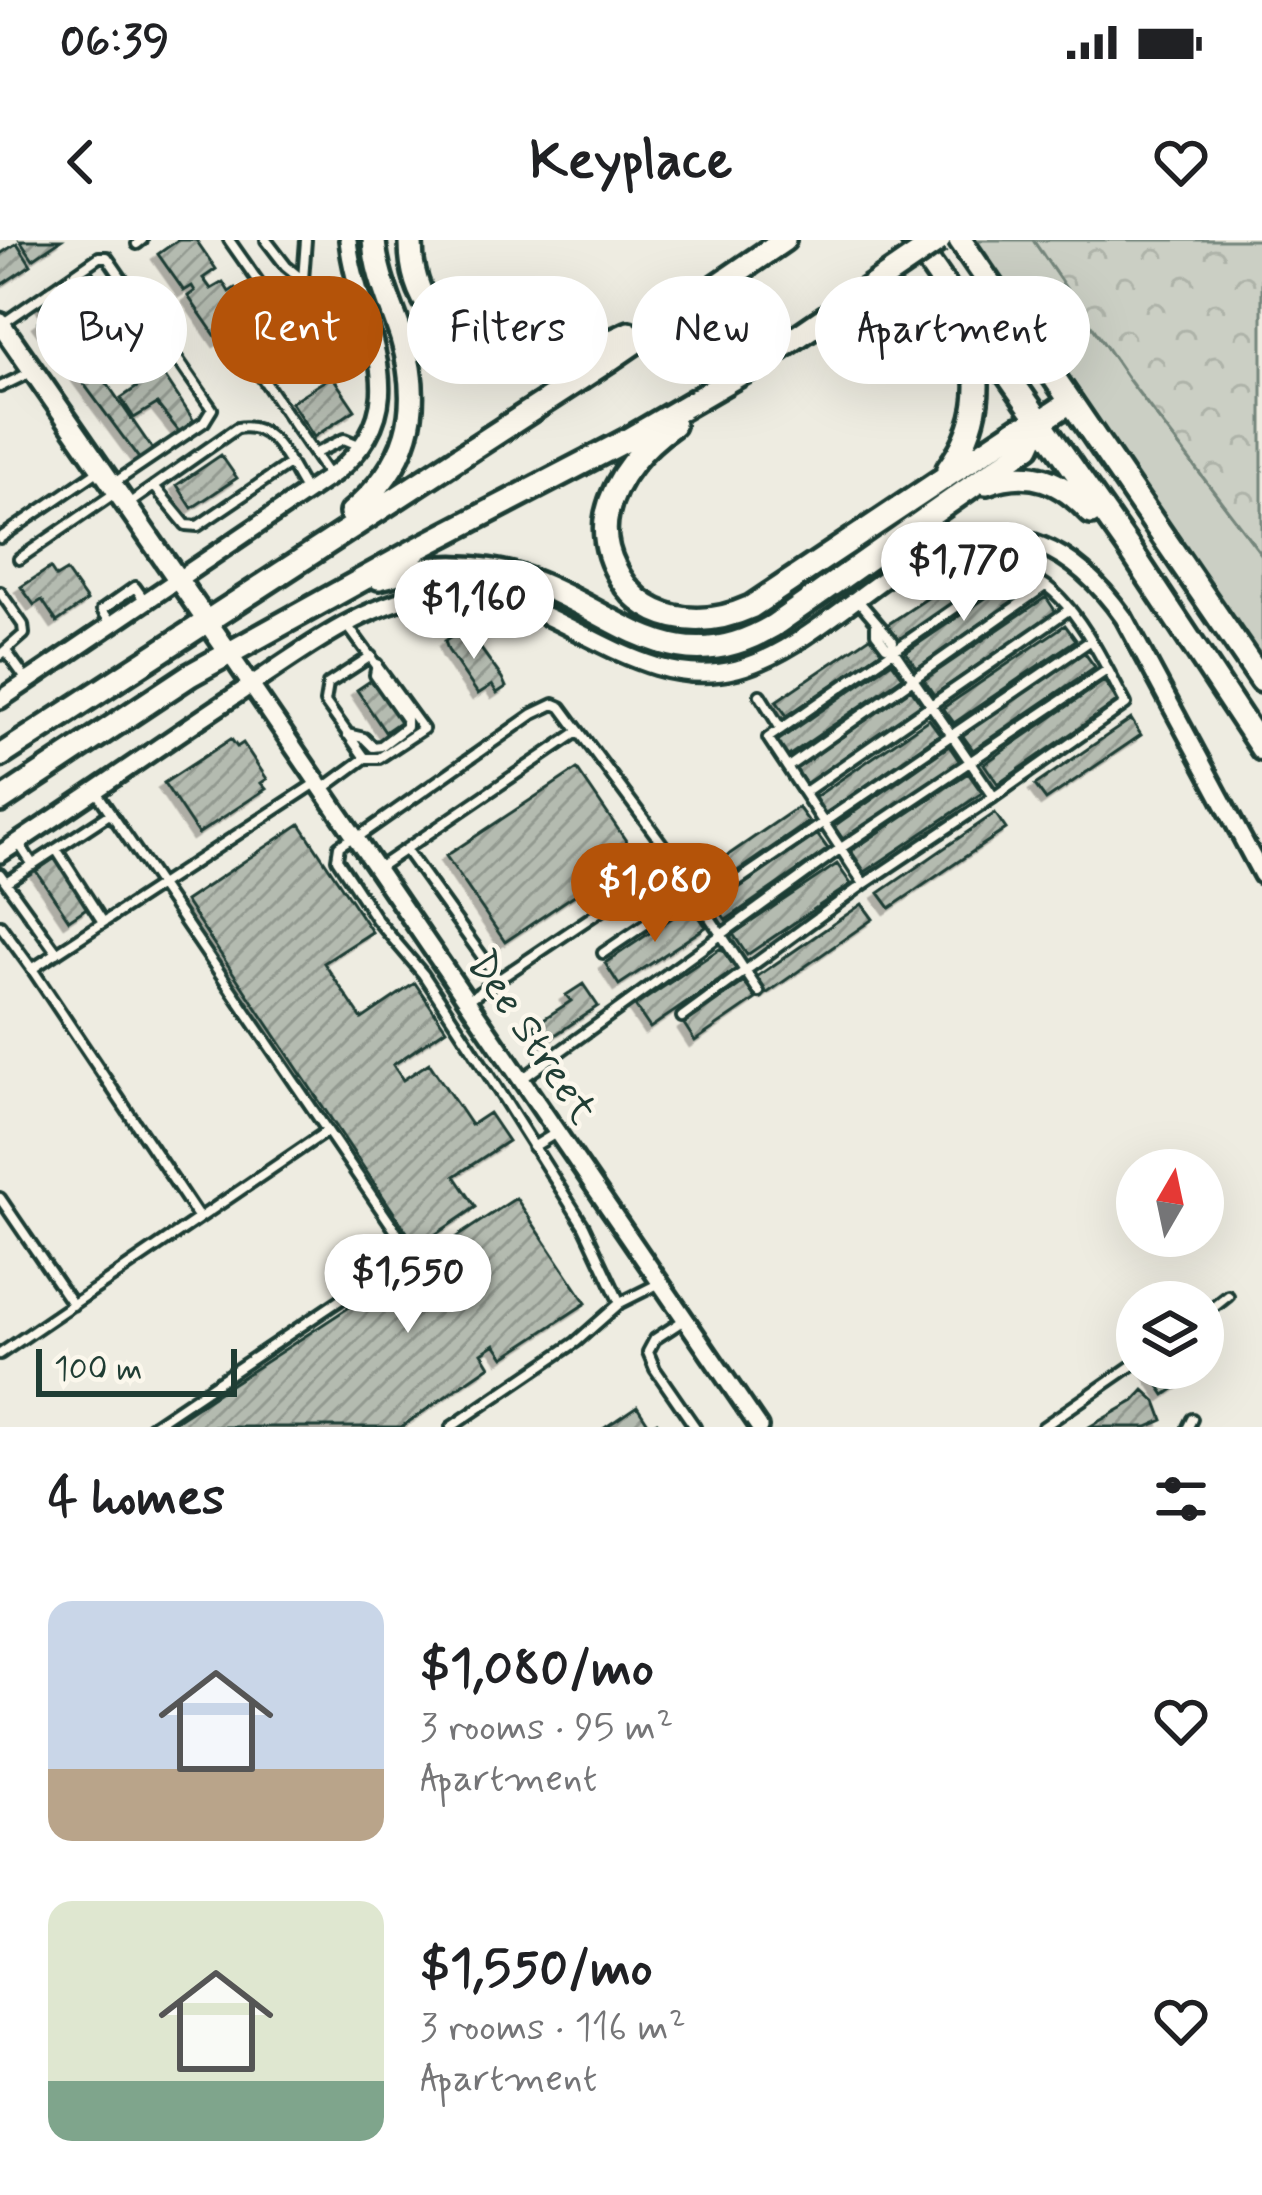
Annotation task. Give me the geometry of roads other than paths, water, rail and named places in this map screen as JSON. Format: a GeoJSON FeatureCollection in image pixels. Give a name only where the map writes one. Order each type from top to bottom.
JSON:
{"type":"FeatureCollection","features":[{"type":"Feature","properties":{"kind":"main road"},"geometry":{"type":"LineString","coordinates":[[292,563],[389,476],[407,434],[412,380],[374,240]]}},
{"type":"Feature","properties":{"kind":"main road"},"geometry":{"type":"LineString","coordinates":[[411,240],[412,268],[430,309],[467,340],[516,356],[564,355],[632,331]]}},
{"type":"Feature","properties":{"kind":"main road"},"geometry":{"type":"LineString","coordinates":[[732,276],[784,240]]}},
{"type":"Feature","properties":{"kind":"main road"},"geometry":{"type":"LineString","coordinates":[[914,240],[937,276]]}},
{"type":"Feature","properties":{"kind":"main road"},"geometry":{"type":"LineString","coordinates":[[791,341],[939,240]]}},
{"type":"Feature","properties":{"kind":"main road"},"geometry":{"type":"LineString","coordinates":[[960,240],[1262,681]]}},
{"type":"Feature","properties":{"kind":"main road"},"geometry":{"type":"LineString","coordinates":[[209,625],[292,563],[632,344]]}},
{"type":"Feature","properties":{"kind":"main road"},"geometry":{"type":"LineString","coordinates":[[0,801],[119,719],[229,653],[723,384]]}},
{"type":"Feature","properties":{"kind":"main road"},"geometry":{"type":"LineString","coordinates":[[730,384],[663,432],[630,465],[612,496],[606,519],[612,562],[622,582],[652,609],[691,621],[731,616],[751,607],[1019,428],[1040,422],[1070,402]]}},
{"type":"Feature","properties":{"kind":"main road"},"geometry":{"type":"LineString","coordinates":[[940,479],[970,431],[976,384]]}},
{"type":"Feature","properties":{"kind":"main road"},"geometry":{"type":"LineString","coordinates":[[1013,384],[1131,550],[1262,749]]}},
{"type":"Feature","properties":{"kind":"main road"},"geometry":{"type":"LineString","coordinates":[[357,585],[419,569],[490,570],[533,581],[647,639],[691,650],[728,647],[773,626],[1029,446],[1040,422]]}},
{"type":"Feature","properties":{"kind":"main road"},"geometry":{"type":"LineString","coordinates":[[969,489],[1003,477],[1045,477],[1073,493],[1131,550]]}},
{"type":"Feature","properties":{"kind":"main road"},"geometry":{"type":"LineString","coordinates":[[0,756],[360,534],[378,508]]}},
{"type":"Feature","properties":{"kind":"street"},"geometry":{"type":"LineString","coordinates":[[348,240],[354,276]]}},
{"type":"Feature","properties":{"kind":"street"},"geometry":{"type":"LineString","coordinates":[[0,324],[229,653]]}},
{"type":"Feature","properties":{"kind":"street"},"geometry":{"type":"LineString","coordinates":[[0,700],[330,477],[361,447],[374,424],[382,384]]}},
{"type":"Feature","properties":{"kind":"street"},"geometry":{"type":"LineString","coordinates":[[0,854],[347,625],[424,594],[493,595],[549,615],[645,664],[706,674],[734,670],[776,653],[917,556],[959,540],[1013,537],[1072,560],[1093,577],[1124,618],[1262,875]]}},
{"type":"Feature","properties":{"kind":"street","name":"Dee Street"},"geometry":{"type":"LineString","coordinates":[[229,653],[759,1427]]}},
{"type":"Feature","properties":{"kind":"lane"},"geometry":{"type":"LineString","coordinates":[[229,240],[276,307],[277,316],[248,340],[245,354],[330,477]]}},
{"type":"Feature","properties":{"kind":"lane"},"geometry":{"type":"LineString","coordinates":[[266,240],[298,276]]}},
{"type":"Feature","properties":{"kind":"lane"},"geometry":{"type":"LineString","coordinates":[[303,276],[306,240]]}},
{"type":"Feature","properties":{"kind":"lane"},"geometry":{"type":"LineString","coordinates":[[0,324],[99,257],[107,257],[211,404],[204,422],[19,559]]}},
{"type":"Feature","properties":{"kind":"lane"},"geometry":{"type":"LineString","coordinates":[[0,387],[32,371]]}},
{"type":"Feature","properties":{"kind":"lane"},"geometry":{"type":"LineString","coordinates":[[0,538],[113,488],[154,486],[237,428],[252,425],[267,431],[307,492]]}},
{"type":"Feature","properties":{"kind":"lane"},"geometry":{"type":"LineString","coordinates":[[314,454],[344,439],[361,447]]}},
{"type":"Feature","properties":{"kind":"lane"},"geometry":{"type":"LineString","coordinates":[[154,486],[186,525],[198,526],[289,464]]}},
{"type":"Feature","properties":{"kind":"lane"},"geometry":{"type":"LineString","coordinates":[[682,1017],[864,884],[1126,704],[1070,609],[1045,586],[1029,577],[1006,574],[768,738],[864,884]]}},
{"type":"Feature","properties":{"kind":"lane"},"geometry":{"type":"LineString","coordinates":[[788,767],[1045,586]]}},
{"type":"Feature","properties":{"kind":"lane"},"geometry":{"type":"LineString","coordinates":[[0,592],[23,626],[20,640],[3,653],[27,681]]}},
{"type":"Feature","properties":{"kind":"lane"},"geometry":{"type":"LineString","coordinates":[[856,598],[994,797]]}},
{"type":"Feature","properties":{"kind":"lane"},"geometry":{"type":"LineString","coordinates":[[805,793],[1070,609]]}},
{"type":"Feature","properties":{"kind":"lane"},"geometry":{"type":"LineString","coordinates":[[32,969],[364,758],[379,758],[423,729],[347,625]]}},
{"type":"Feature","properties":{"kind":"lane"},"geometry":{"type":"LineString","coordinates":[[702,905],[1090,641]]}},
{"type":"Feature","properties":{"kind":"lane"},"geometry":{"type":"LineString","coordinates":[[347,734],[364,738],[373,747],[406,727],[406,719],[375,675],[374,659]]}},
{"type":"Feature","properties":{"kind":"lane"},"geometry":{"type":"LineString","coordinates":[[364,758],[326,703],[328,684],[374,659]]}},
{"type":"Feature","properties":{"kind":"lane"},"geometry":{"type":"LineString","coordinates":[[520,1080],[841,848],[1107,670]]}},
{"type":"Feature","properties":{"kind":"lane"},"geometry":{"type":"LineString","coordinates":[[760,694],[781,729]]}},
{"type":"Feature","properties":{"kind":"lane"},"geometry":{"type":"LineString","coordinates":[[467,1000],[671,860],[561,707],[547,706],[339,846],[337,859],[471,1047],[584,1226],[620,1304]]}},
{"type":"Feature","properties":{"kind":"lane"},"geometry":{"type":"LineString","coordinates":[[377,869],[579,731]]}},
{"type":"Feature","properties":{"kind":"lane"},"geometry":{"type":"LineString","coordinates":[[95,790],[399,1236],[400,1252],[392,1265],[151,1427]]}},
{"type":"Feature","properties":{"kind":"lane"},"geometry":{"type":"LineString","coordinates":[[57,953],[3,878],[33,865],[111,813]]}},
{"type":"Feature","properties":{"kind":"lane"},"geometry":{"type":"LineString","coordinates":[[18,842],[33,865]]}},
{"type":"Feature","properties":{"kind":"lane"},"geometry":{"type":"LineString","coordinates":[[56,849],[104,922]]}},
{"type":"Feature","properties":{"kind":"lane"},"geometry":{"type":"LineString","coordinates":[[406,850],[499,980]]}},
{"type":"Feature","properties":{"kind":"lane"},"geometry":{"type":"LineString","coordinates":[[603,953],[693,892],[759,992]]}},
{"type":"Feature","properties":{"kind":"lane"},"geometry":{"type":"LineString","coordinates":[[0,925],[200,1218]]}},
{"type":"Feature","properties":{"kind":"lane"},"geometry":{"type":"LineString","coordinates":[[423,974],[441,962]]}},
{"type":"Feature","properties":{"kind":"lane"},"geometry":{"type":"LineString","coordinates":[[471,1047],[489,1034]]}},
{"type":"Feature","properties":{"kind":"lane"},"geometry":{"type":"LineString","coordinates":[[0,1354],[327,1131]]}},
{"type":"Feature","properties":{"kind":"lane"},"geometry":{"type":"LineString","coordinates":[[533,1148],[556,1132]]}},
{"type":"Feature","properties":{"kind":"lane"},"geometry":{"type":"LineString","coordinates":[[0,1198],[74,1305]]}},
{"type":"Feature","properties":{"kind":"lane"},"geometry":{"type":"LineString","coordinates":[[451,1427],[576,1342],[620,1304],[660,1283]]}},
{"type":"Feature","properties":{"kind":"lane"},"geometry":{"type":"LineString","coordinates":[[1224,1299],[1228,1296]]}},
{"type":"Feature","properties":{"kind":"lane"},"geometry":{"type":"LineString","coordinates":[[686,1319],[655,1339],[648,1352],[694,1427]]}},
{"type":"Feature","properties":{"kind":"lane"},"geometry":{"type":"LineString","coordinates":[[1043,1427],[1116,1376]]}}]}
